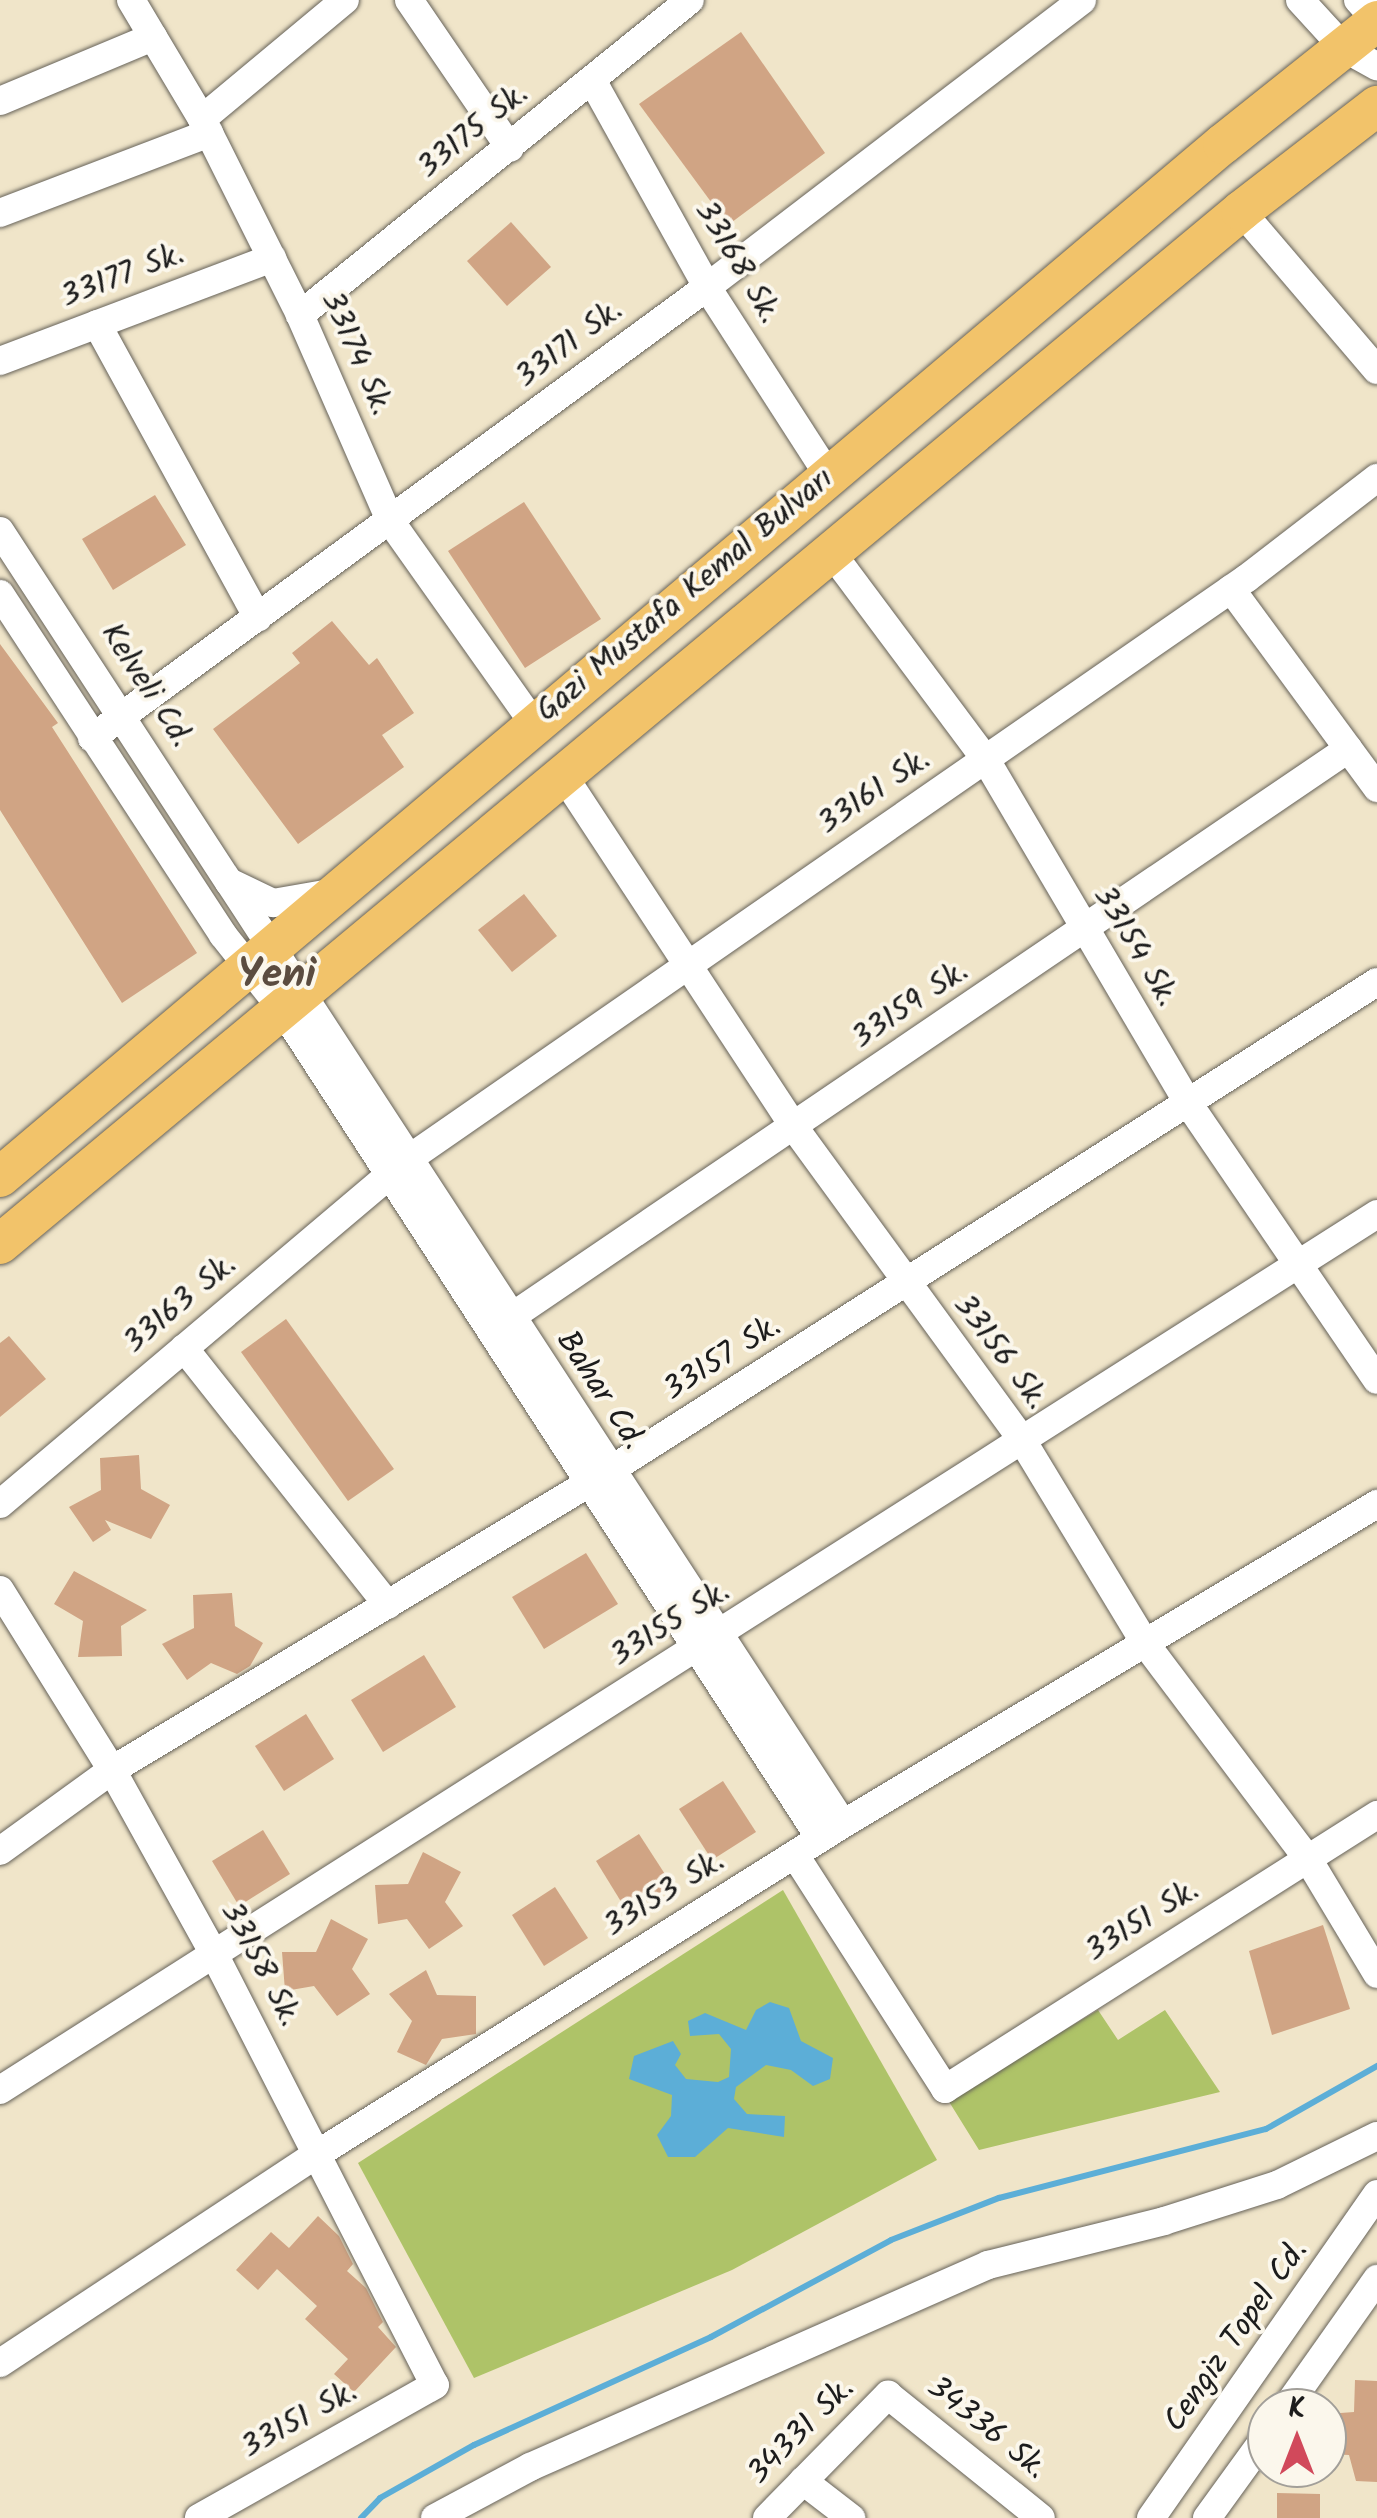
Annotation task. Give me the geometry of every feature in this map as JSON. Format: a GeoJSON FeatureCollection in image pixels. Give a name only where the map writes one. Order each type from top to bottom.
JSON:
{"type":"FeatureCollection","features":[{"type":"Feature","properties":{"kind":"highway","name":"Gazi Mustafa Kemal Bulvarı"},"geometry":{"type":"LineString","coordinates":[[5,1160],[248,948],[338,892],[829,476],[1360,57],[1377,21]]}},
{"type":"Feature","properties":{"kind":"highway","name":"Gazi Mustafa Kemal Bulvarı"},"geometry":{"type":"LineString","coordinates":[[0,1244],[1241,211],[1377,106]]}},
{"type":"Feature","properties":{"kind":"street","name":"33174 Sk."},"geometry":{"type":"LineString","coordinates":[[131,0],[205,126],[272,258],[391,522],[534,724]]}},
{"type":"Feature","properties":{"kind":"street"},"geometry":{"type":"LineString","coordinates":[[0,213],[205,126],[345,0]]}},
{"type":"Feature","properties":{"kind":"street"},"geometry":{"type":"LineString","coordinates":[[409,0],[510,148]]}},
{"type":"Feature","properties":{"kind":"street","name":"33175 Sk."},"geometry":{"type":"LineString","coordinates":[[300,315],[690,0]]}},
{"type":"Feature","properties":{"kind":"street","name":"33171 Sk."},"geometry":{"type":"LineString","coordinates":[[92,738],[391,522],[1082,0]]}},
{"type":"Feature","properties":{"kind":"street"},"geometry":{"type":"LineString","coordinates":[[1300,0],[1360,57]]}},
{"type":"Feature","properties":{"kind":"street"},"geometry":{"type":"LineString","coordinates":[[1358,0],[1377,21]]}},
{"type":"Feature","properties":{"kind":"street"},"geometry":{"type":"LineString","coordinates":[[0,101],[152,37]]}},
{"type":"Feature","properties":{"kind":"street","name":"33168 Sk."},"geometry":{"type":"LineString","coordinates":[[592,80],[706,287],[829,476]]}},
{"type":"Feature","properties":{"kind":"street"},"geometry":{"type":"LineString","coordinates":[[1241,211],[1377,370]]}},
{"type":"Feature","properties":{"kind":"street","name":"33177 Sk."},"geometry":{"type":"LineString","coordinates":[[0,361],[272,258]]}},
{"type":"Feature","properties":{"kind":"street"},"geometry":{"type":"LineString","coordinates":[[97,324],[258,618]]}},
{"type":"Feature","properties":{"kind":"street","name":"33161 Sk."},"geometry":{"type":"LineString","coordinates":[[398,1167],[687,962],[1231,589],[1377,478]]}},
{"type":"Feature","properties":{"kind":"street","name":"Kelveli Cd."},"geometry":{"type":"LineString","coordinates":[[0,530],[250,910],[248,948]]}},
{"type":"Feature","properties":{"kind":"street","name":"33154 Sk."},"geometry":{"type":"LineString","coordinates":[[831,552],[986,760],[1083,932],[1188,1103],[1302,1263],[1377,1380]]}},
{"type":"Feature","properties":{"kind":"street"},"geometry":{"type":"LineString","coordinates":[[1231,589],[1377,788]]}},
{"type":"Feature","properties":{"kind":"street","name":"Kelveli Cd."},"geometry":{"type":"LineString","coordinates":[[0,594],[92,738],[248,948],[293,1000]]}},
{"type":"Feature","properties":{"kind":"street","name":"33159 Sk."},"geometry":{"type":"LineString","coordinates":[[511,1317],[1348,749]]}},
{"type":"Feature","properties":{"kind":"street","name":"33156 Sk."},"geometry":{"type":"LineString","coordinates":[[563,775],[794,1128],[905,1286],[1022,1440],[1145,1643],[1308,1859],[1377,1974]]}},
{"type":"Feature","properties":{"kind":"street"},"geometry":{"type":"LineString","coordinates":[[228,882],[273,903],[338,892]]}},
{"type":"Feature","properties":{"kind":"street"},"geometry":{"type":"LineString","coordinates":[[248,948],[250,910]]}},
{"type":"Feature","properties":{"kind":"street","name":"33157 Sk."},"geometry":{"type":"LineString","coordinates":[[0,1850],[112,1770],[600,1477],[1377,982]]}},
{"type":"Feature","properties":{"kind":"street","name":"Bahar Cd."},"geometry":{"type":"LineString","coordinates":[[293,1000],[831,1831]]}},
{"type":"Feature","properties":{"kind":"street","name":"Bahar Cd."},"geometry":{"type":"LineString","coordinates":[[398,1167],[511,1317],[600,1477]]}},
{"type":"Feature","properties":{"kind":"street","name":"33163 Sk."},"geometry":{"type":"LineString","coordinates":[[0,1504],[398,1167]]}},
{"type":"Feature","properties":{"kind":"street","name":"33155 Sk."},"geometry":{"type":"LineString","coordinates":[[0,2090],[708,1644],[1377,1214]]}},
{"type":"Feature","properties":{"kind":"street"},"geometry":{"type":"LineString","coordinates":[[184,1348],[388,1605]]}},
{"type":"Feature","properties":{"kind":"street","name":"33153 Sk."},"geometry":{"type":"LineString","coordinates":[[0,2363],[319,2152],[831,1831],[1377,1504]]}},
{"type":"Feature","properties":{"kind":"street","name":"33158 Sk."},"geometry":{"type":"LineString","coordinates":[[0,1590],[112,1770],[214,1954],[436,2385]]}},
{"type":"Feature","properties":{"kind":"street","name":"33151 Sk."},"geometry":{"type":"LineString","coordinates":[[795,1854],[945,2088],[1377,1815]]}},
{"type":"Feature","properties":{"kind":"street"},"geometry":{"type":"LineString","coordinates":[[435,2518],[474,2510],[972,2271],[1276,2185],[1377,2136]]}},
{"type":"Feature","properties":{"kind":"street","name":"Cengiz Topel Cd."},"geometry":{"type":"LineString","coordinates":[[1152,2518],[1377,2194]]}},
{"type":"Feature","properties":{"kind":"street"},"geometry":{"type":"LineString","coordinates":[[1301,2388],[1373,2292]]}},
{"type":"Feature","properties":{"kind":"street","name":"33151 Sk."},"geometry":{"type":"LineString","coordinates":[[199,2518],[436,2385]]}},
{"type":"Feature","properties":{"kind":"street","name":"34331 Sk."},"geometry":{"type":"LineString","coordinates":[[766,2518],[888,2395]]}},
{"type":"Feature","properties":{"kind":"street","name":"34336 Sk."},"geometry":{"type":"LineString","coordinates":[[888,2395],[1041,2518]]}},
{"type":"Feature","properties":{"kind":"street"},"geometry":{"type":"LineString","coordinates":[[1207,2518],[1247,2463]]}},
{"type":"Feature","properties":{"kind":"street"},"geometry":{"type":"LineString","coordinates":[[803,2481],[851,2518]]}},
{"type":"Feature","properties":{"kind":"green space"},"geometry":{"type":"Polygon","coordinates":[[[783,1890],[937,2160],[732,2270],[474,2378],[358,2163],[783,1890]]]}},
{"type":"Feature","properties":{"kind":"green space"},"geometry":{"type":"Polygon","coordinates":[[[1098,2010],[1118,2040],[1165,2010],[1220,2092],[979,2150],[948,2100],[1098,2010]]]}},
{"type":"Feature","properties":{"kind":"water"},"geometry":{"type":"Polygon","coordinates":[[[770,2002],[789,2008],[801,2041],[833,2058],[830,2079],[813,2086],[791,2070],[766,2065],[736,2087],[734,2099],[747,2114],[785,2116],[784,2137],[728,2128],[695,2157],[668,2157],[657,2135],[671,2116],[672,2095],[629,2079],[634,2056],[673,2041],[681,2054],[675,2065],[686,2079],[718,2082],[729,2077],[731,2049],[719,2034],[690,2036],[688,2021],[705,2013],[746,2030],[756,2010],[770,2002]]]}},
{"type":"Feature","properties":{"kind":"building"},"geometry":{"type":"Polygon","coordinates":[[[741,32],[825,153],[728,225],[639,104],[741,32]]]}},
{"type":"Feature","properties":{"kind":"building"},"geometry":{"type":"Polygon","coordinates":[[[511,222],[551,267],[507,306],[467,261],[511,222]]]}},
{"type":"Feature","properties":{"kind":"building"},"geometry":{"type":"Polygon","coordinates":[[[155,495],[186,545],[113,590],[82,539],[155,495]]]}},
{"type":"Feature","properties":{"kind":"building"},"geometry":{"type":"Polygon","coordinates":[[[524,502],[601,619],[525,668],[448,551],[524,502]]]}},
{"type":"Feature","properties":{"kind":"building"},"geometry":{"type":"Polygon","coordinates":[[[332,621],[369,665],[377,658],[414,713],[382,735],[404,767],[298,844],[213,729],[300,663],[292,653],[332,621]]]}},
{"type":"Feature","properties":{"kind":"building"},"geometry":{"type":"Polygon","coordinates":[[[0,644],[58,723],[52,727],[197,953],[122,1003],[0,810],[0,644]]]}},
{"type":"Feature","properties":{"kind":"building"},"geometry":{"type":"Polygon","coordinates":[[[524,894],[557,936],[512,972],[478,930],[524,894]]]}},
{"type":"Feature","properties":{"kind":"building"},"geometry":{"type":"Polygon","coordinates":[[[286,1319],[394,1469],[348,1501],[241,1352],[286,1319]]]}},
{"type":"Feature","properties":{"kind":"building"},"geometry":{"type":"Polygon","coordinates":[[[9,1336],[46,1379],[0,1417],[0,1343],[9,1336]]]}},
{"type":"Feature","properties":{"kind":"building"},"geometry":{"type":"Polygon","coordinates":[[[139,1455],[141,1489],[170,1505],[151,1539],[105,1520],[111,1530],[93,1542],[69,1507],[101,1490],[100,1458],[139,1455]]]}},
{"type":"Feature","properties":{"kind":"building"},"geometry":{"type":"Polygon","coordinates":[[[586,1553],[618,1604],[544,1649],[512,1597],[586,1553]]]}},
{"type":"Feature","properties":{"kind":"building"},"geometry":{"type":"Polygon","coordinates":[[[74,1571],[147,1610],[121,1626],[122,1656],[78,1657],[83,1621],[54,1604],[74,1571]]]}},
{"type":"Feature","properties":{"kind":"building"},"geometry":{"type":"Polygon","coordinates":[[[232,1593],[235,1626],[263,1643],[250,1666],[237,1674],[211,1663],[187,1680],[162,1644],[194,1628],[193,1595],[232,1593]]]}},
{"type":"Feature","properties":{"kind":"building"},"geometry":{"type":"Polygon","coordinates":[[[424,1655],[456,1707],[383,1752],[351,1700],[424,1655]]]}},
{"type":"Feature","properties":{"kind":"building"},"geometry":{"type":"Polygon","coordinates":[[[306,1714],[334,1759],[284,1791],[255,1746],[306,1714]]]}},
{"type":"Feature","properties":{"kind":"building"},"geometry":{"type":"Polygon","coordinates":[[[723,1781],[756,1832],[712,1860],[679,1809],[723,1781]]]}},
{"type":"Feature","properties":{"kind":"building"},"geometry":{"type":"Polygon","coordinates":[[[263,1830],[290,1874],[239,1906],[212,1861],[263,1830]]]}},
{"type":"Feature","properties":{"kind":"building"},"geometry":{"type":"Polygon","coordinates":[[[639,1834],[672,1885],[628,1913],[596,1861],[639,1834]]]}},
{"type":"Feature","properties":{"kind":"building"},"geometry":{"type":"Polygon","coordinates":[[[423,1852],[461,1872],[445,1902],[463,1926],[429,1949],[407,1919],[378,1924],[375,1885],[408,1884],[423,1852]]]}},
{"type":"Feature","properties":{"kind":"building"},"geometry":{"type":"Polygon","coordinates":[[[555,1887],[588,1938],[544,1966],[512,1915],[555,1887]]]}},
{"type":"Feature","properties":{"kind":"building"},"geometry":{"type":"Polygon","coordinates":[[[331,1919],[368,1939],[352,1969],[370,1994],[337,2016],[314,1986],[285,1991],[282,1952],[316,1952],[331,1919]]]}},
{"type":"Feature","properties":{"kind":"building"},"geometry":{"type":"Polygon","coordinates":[[[1323,1925],[1350,2009],[1272,2035],[1249,1951],[1323,1925]]]}},
{"type":"Feature","properties":{"kind":"building"},"geometry":{"type":"Polygon","coordinates":[[[426,1970],[437,1995],[476,1996],[476,2034],[442,2039],[426,2065],[397,2052],[412,2021],[389,1994],[426,1970]]]}},
{"type":"Feature","properties":{"kind":"building"},"geometry":{"type":"Polygon","coordinates":[[[318,2216],[339,2236],[353,2264],[347,2271],[366,2288],[383,2322],[378,2327],[396,2347],[354,2392],[334,2374],[348,2359],[305,2319],[317,2306],[277,2269],[258,2290],[236,2270],[271,2232],[289,2248],[318,2216]]]}},
{"type":"Feature","properties":{"kind":"building"},"geometry":{"type":"Polygon","coordinates":[[[1355,2380],[1377,2381],[1377,2482],[1356,2481],[1347,2455],[1347,2413],[1354,2412],[1355,2380]]]}},
{"type":"Feature","properties":{"kind":"building"},"geometry":{"type":"Polygon","coordinates":[[[1277,2493],[1320,2494],[1320,2518],[1277,2518],[1277,2493]]]}},
{"type":"Feature","properties":{"kind":"waterway"},"geometry":{"type":"LineString","coordinates":[[361,2518],[380,2498],[474,2445],[711,2337],[891,2240],[999,2198],[1266,2129],[1377,2066]]}},
{"type":"Feature","properties":{"kind":"district","name":"Yeni"},"geometry":{"type":"Point","coordinates":[277,976]}}]}
